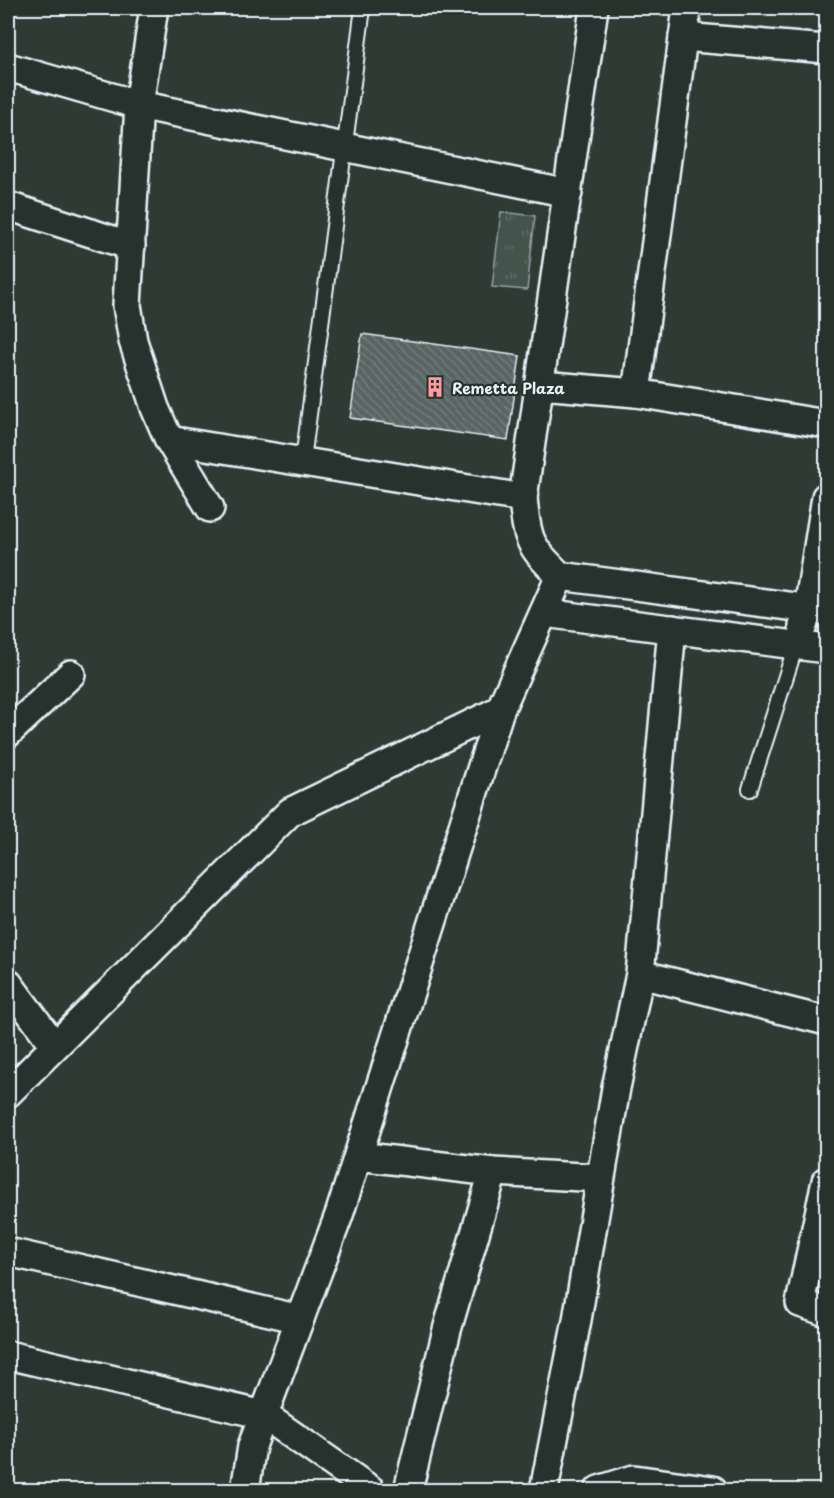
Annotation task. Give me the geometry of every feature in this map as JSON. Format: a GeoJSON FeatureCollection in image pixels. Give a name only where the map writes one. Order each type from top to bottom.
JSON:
{"type":"FeatureCollection","features":[{"type":"Feature","properties":{"kind":"street"},"geometry":{"type":"LineString","coordinates":[[154,8],[139,105],[127,305],[133,340],[151,398],[170,440],[210,508]]}},
{"type":"Feature","properties":{"kind":"street"},"geometry":{"type":"LineString","coordinates":[[594,8],[523,498],[526,526],[534,550],[560,576],[817,610]]}},
{"type":"Feature","properties":{"kind":"street"},"geometry":{"type":"LineString","coordinates":[[636,393],[687,8]]}},
{"type":"Feature","properties":{"kind":"street"},"geometry":{"type":"LineString","coordinates":[[683,37],[826,50]]}},
{"type":"Feature","properties":{"kind":"street"},"geometry":{"type":"LineString","coordinates":[[8,67],[139,105],[568,192]]}},
{"type":"Feature","properties":{"kind":"street"},"geometry":{"type":"LineString","coordinates":[[8,206],[131,246]]}},
{"type":"Feature","properties":{"kind":"street"},"geometry":{"type":"LineString","coordinates":[[541,385],[636,393],[826,424]]}},
{"type":"Feature","properties":{"kind":"street"},"geometry":{"type":"LineString","coordinates":[[170,440],[303,460],[523,498]]}},
{"type":"Feature","properties":{"kind":"street"},"geometry":{"type":"LineString","coordinates":[[796,645],[817,610],[826,497]]}},
{"type":"Feature","properties":{"kind":"street"},"geometry":{"type":"LineString","coordinates":[[245,1491],[252,1446],[358,1156],[500,710],[560,576]]}},
{"type":"Feature","properties":{"kind":"street"},"geometry":{"type":"LineString","coordinates":[[544,613],[826,649]]}},
{"type":"Feature","properties":{"kind":"street"},"geometry":{"type":"LineString","coordinates":[[544,1491],[577,1320],[600,1178],[640,974],[672,629]]}},
{"type":"Feature","properties":{"kind":"street"},"geometry":{"type":"LineString","coordinates":[[8,733],[71,674]]}},
{"type":"Feature","properties":{"kind":"street"},"geometry":{"type":"LineString","coordinates":[[8,1093],[290,813],[500,710]]}},
{"type":"Feature","properties":{"kind":"street"},"geometry":{"type":"LineString","coordinates":[[640,974],[826,1021]]}},
{"type":"Feature","properties":{"kind":"street"},"geometry":{"type":"LineString","coordinates":[[8,983],[54,1045]]}},
{"type":"Feature","properties":{"kind":"street"},"geometry":{"type":"LineString","coordinates":[[358,1156],[493,1172],[600,1178]]}},
{"type":"Feature","properties":{"kind":"street"},"geometry":{"type":"LineString","coordinates":[[408,1491],[447,1330],[493,1172]]}},
{"type":"Feature","properties":{"kind":"street"},"geometry":{"type":"LineString","coordinates":[[826,1181],[800,1303],[826,1312]]}},
{"type":"Feature","properties":{"kind":"street"},"geometry":{"type":"LineString","coordinates":[[8,1252],[300,1319]]}},
{"type":"Feature","properties":{"kind":"street"},"geometry":{"type":"LineString","coordinates":[[8,1355],[264,1416],[370,1491]]}},
{"type":"Feature","properties":{"kind":"street"},"geometry":{"type":"LineString","coordinates":[[599,1491],[634,1479],[713,1491]]}},
{"type":"Feature","properties":{"kind":"lane"},"geometry":{"type":"LineString","coordinates":[[303,460],[363,8]]}},
{"type":"Feature","properties":{"kind":"lane"},"geometry":{"type":"LineString","coordinates":[[750,789],[796,645]]}},
{"type":"Feature","properties":{"kind":"green space"},"geometry":{"type":"Polygon","coordinates":[[[501,212],[535,216],[527,290],[492,287],[501,212]]]}},
{"type":"Feature","properties":{"kind":"building","name":"Remetta Plaza"},"geometry":{"type":"Polygon","coordinates":[[[362,334],[520,356],[508,440],[350,418],[362,334]]]}},
{"type":"Feature","properties":{"kind":"place","name":"Remetta Plaza"},"geometry":{"type":"Point","coordinates":[435,387]}}]}
